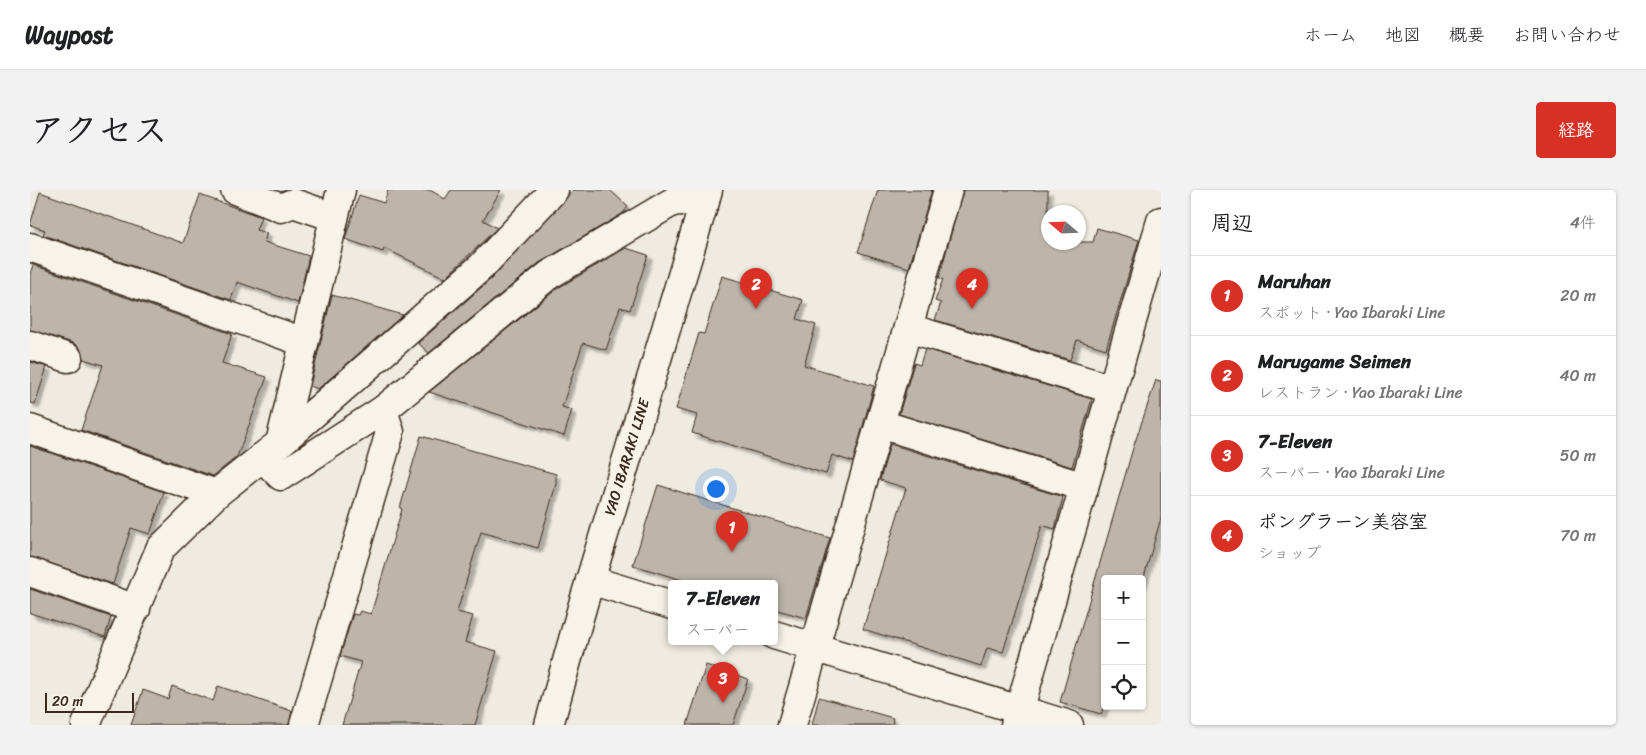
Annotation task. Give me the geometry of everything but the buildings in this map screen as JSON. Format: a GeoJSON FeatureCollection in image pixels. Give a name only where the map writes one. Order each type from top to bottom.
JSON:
{"type":"FeatureCollection","features":[{"type":"Feature","properties":{"kind":"street"},"geometry":{"type":"LineString","coordinates":[[235,190],[281,208],[293,202],[334,217]]}},
{"type":"Feature","properties":{"kind":"street"},"geometry":{"type":"LineString","coordinates":[[341,190],[304,342],[271,450],[281,476],[383,410],[549,275],[674,201],[707,196]]}},
{"type":"Feature","properties":{"kind":"street"},"geometry":{"type":"LineString","coordinates":[[86,725],[160,549],[216,494],[271,450],[481,267],[554,190]]}},
{"type":"Feature","properties":{"kind":"street"},"geometry":{"type":"LineString","coordinates":[[792,725],[948,190]]}},
{"type":"Feature","properties":{"kind":"street","name":"YAO IBARAKI LINE"},"geometry":{"type":"LineString","coordinates":[[549,725],[590,580],[707,196]]}},
{"type":"Feature","properties":{"kind":"street"},"geometry":{"type":"LineString","coordinates":[[1017,718],[1161,221]]}},
{"type":"Feature","properties":{"kind":"street"},"geometry":{"type":"LineString","coordinates":[[30,247],[304,342]]}},
{"type":"Feature","properties":{"kind":"street"},"geometry":{"type":"LineString","coordinates":[[908,328],[1112,389]]}},
{"type":"Feature","properties":{"kind":"street"},"geometry":{"type":"LineString","coordinates":[[30,345],[68,358]]}},
{"type":"Feature","properties":{"kind":"street"},"geometry":{"type":"LineString","coordinates":[[304,725],[390,432],[383,410]]}},
{"type":"Feature","properties":{"kind":"street"},"geometry":{"type":"LineString","coordinates":[[880,424],[1084,487]]}},
{"type":"Feature","properties":{"kind":"street"},"geometry":{"type":"LineString","coordinates":[[30,428],[216,494]]}},
{"type":"Feature","properties":{"kind":"street"},"geometry":{"type":"LineString","coordinates":[[30,572],[136,609]]}},
{"type":"Feature","properties":{"kind":"street"},"geometry":{"type":"LineString","coordinates":[[590,580],[668,604]]}},
{"type":"Feature","properties":{"kind":"street"},"geometry":{"type":"LineString","coordinates":[[778,637],[814,647],[1017,718],[1069,725]]}},
{"type":"Feature","properties":{"kind":"place","name":"Marugame Seimen"},"geometry":{"type":"Point","coordinates":[756,309]}},
{"type":"Feature","properties":{"kind":"place","name":"ポングラーン美容室"},"geometry":{"type":"Point","coordinates":[972,309]}},
{"type":"Feature","properties":{"kind":"place","name":"Maruhan"},"geometry":{"type":"Point","coordinates":[732,552]}},
{"type":"Feature","properties":{"kind":"place","name":"7-Eleven"},"geometry":{"type":"Point","coordinates":[723,703]}}]}
